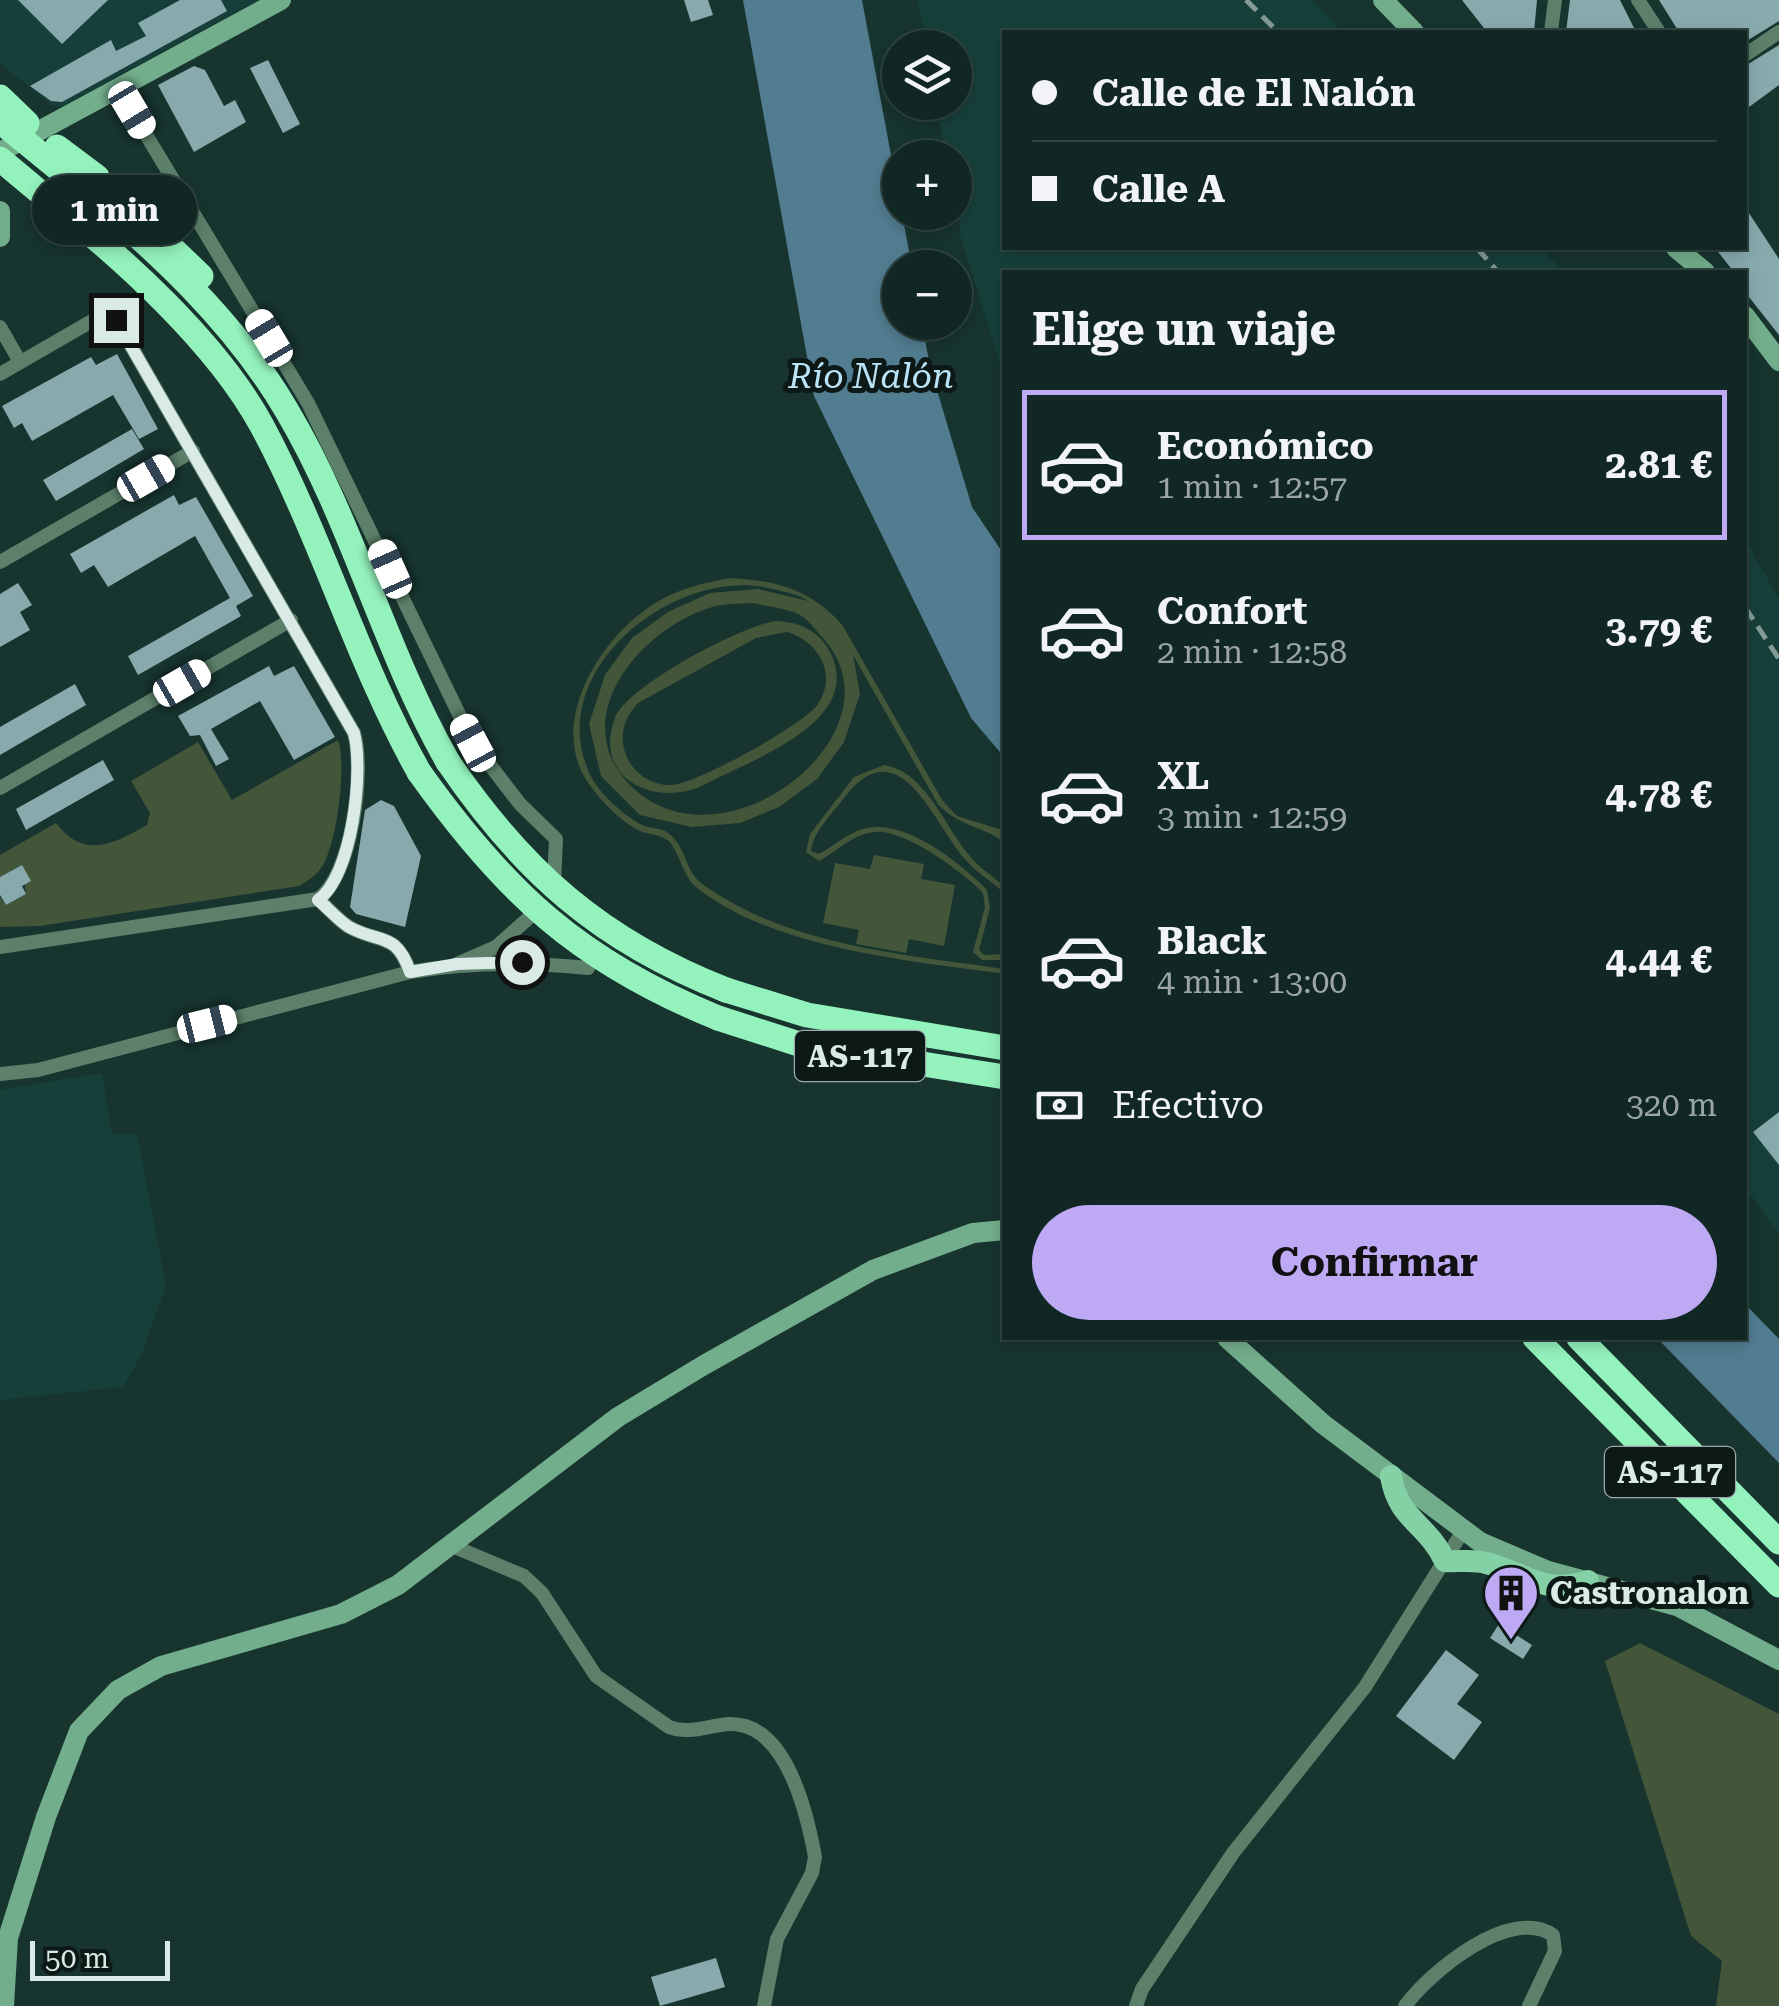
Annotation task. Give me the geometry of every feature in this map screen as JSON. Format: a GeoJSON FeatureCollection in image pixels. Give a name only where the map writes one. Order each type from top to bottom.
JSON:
{"type":"FeatureCollection","features":[{"type":"Feature","properties":{"kind":"highway","name":"AS-117"},"geometry":{"type":"LineString","coordinates":[[3,108],[87,180],[218,317],[287,410],[337,512],[415,705],[492,826],[573,905],[674,970],[726,990],[807,1015],[1002,1048]]}},
{"type":"Feature","properties":{"kind":"highway","name":"AS-117"},"geometry":{"type":"LineString","coordinates":[[6,152],[42,203],[187,324],[260,422],[308,522],[389,718],[419,772],[464,835],[513,891],[586,952],[656,993],[718,1018],[802,1045],[1002,1077]]}},
{"type":"Feature","properties":{"kind":"highway"},"geometry":{"type":"LineString","coordinates":[[0,182],[42,203]]}},
{"type":"Feature","properties":{"kind":"highway","name":"AS-117"},"geometry":{"type":"LineString","coordinates":[[1537,1340],[1779,1584]]}},
{"type":"Feature","properties":{"kind":"highway","name":"AS-117"},"geometry":{"type":"LineString","coordinates":[[1581,1340],[1779,1542]]}},
{"type":"Feature","properties":{"kind":"main road"},"geometry":{"type":"LineString","coordinates":[[0,182],[6,152],[281,0]]}},
{"type":"Feature","properties":{"kind":"main road"},"geometry":{"type":"LineString","coordinates":[[1383,0],[1412,30]]}},
{"type":"Feature","properties":{"kind":"main road"},"geometry":{"type":"LineString","coordinates":[[0,211],[0,237]]}},
{"type":"Feature","properties":{"kind":"main road"},"geometry":{"type":"LineString","coordinates":[[1678,250],[1703,270]]}},
{"type":"Feature","properties":{"kind":"main road"},"geometry":{"type":"LineString","coordinates":[[1747,319],[1779,361]]}},
{"type":"Feature","properties":{"kind":"main road"},"geometry":{"type":"LineString","coordinates":[[4,2006],[8,1938],[46,1816],[79,1731],[118,1690],[161,1666],[341,1614],[398,1585],[618,1417],[704,1365],[874,1270],[973,1233],[1002,1230]]}},
{"type":"Feature","properties":{"kind":"main road"},"geometry":{"type":"LineString","coordinates":[[1229,1340],[1323,1424],[1463,1531],[1548,1571],[1677,1606],[1779,1660]]}},
{"type":"Feature","properties":{"kind":"main road"},"geometry":{"type":"LineString","coordinates":[[1391,1476],[1395,1501],[1436,1542],[1445,1561],[1485,1562],[1526,1581],[1566,1589],[1588,1581]]}},
{"type":"Feature","properties":{"kind":"street"},"geometry":{"type":"LineString","coordinates":[[1552,30],[1554,0]]}},
{"type":"Feature","properties":{"kind":"street"},"geometry":{"type":"LineString","coordinates":[[1638,0],[1658,30]]}},
{"type":"Feature","properties":{"kind":"street"},"geometry":{"type":"LineString","coordinates":[[1747,54],[1779,32]]}},
{"type":"Feature","properties":{"kind":"street"},"geometry":{"type":"LineString","coordinates":[[120,90],[308,403],[473,743],[520,804],[556,840],[553,897],[496,947],[457,964]]}},
{"type":"Feature","properties":{"kind":"street"},"geometry":{"type":"LineString","coordinates":[[0,374],[97,318],[116,320],[291,620],[354,733],[360,756],[339,878],[318,900],[0,947]]}},
{"type":"Feature","properties":{"kind":"street"},"geometry":{"type":"LineString","coordinates":[[0,328],[20,362]]}},
{"type":"Feature","properties":{"kind":"street"},"geometry":{"type":"LineString","coordinates":[[0,562],[193,451]]}},
{"type":"Feature","properties":{"kind":"street"},"geometry":{"type":"LineString","coordinates":[[0,788],[291,620]]}},
{"type":"Feature","properties":{"kind":"street"},"geometry":{"type":"LineString","coordinates":[[318,900],[348,926],[389,940],[401,950],[410,972]]}},
{"type":"Feature","properties":{"kind":"street"},"geometry":{"type":"LineString","coordinates":[[0,1074],[38,1070],[410,972],[457,964],[522,962],[588,968]]}},
{"type":"Feature","properties":{"kind":"street"},"geometry":{"type":"LineString","coordinates":[[1136,2006],[1142,1989],[1233,1853],[1365,1687],[1463,1531]]}},
{"type":"Feature","properties":{"kind":"street"},"geometry":{"type":"LineString","coordinates":[[450,1545],[524,1576],[542,1593],[596,1676],[669,1727],[681,1732],[730,1724],[751,1726],[782,1754],[815,1857],[812,1873],[776,1939],[764,2006]]}},
{"type":"Feature","properties":{"kind":"street"},"geometry":{"type":"LineString","coordinates":[[1405,2006],[1426,1981],[1469,1949],[1521,1926],[1540,1926],[1553,1935],[1556,1951],[1529,2006]]}},
{"type":"Feature","properties":{"kind":"shaded area"},"geometry":{"type":"Polygon","coordinates":[[[0,0],[258,0],[63,106],[51,105],[0,63],[0,0]]]}},
{"type":"Feature","properties":{"kind":"shaded area"},"geometry":{"type":"Polygon","coordinates":[[[918,0],[1312,0],[1341,30],[1002,30],[1002,250],[1543,250],[1562,270],[1002,270],[1002,371],[972,273],[972,250],[965,250],[960,234],[960,230],[972,230],[972,140],[943,140],[939,120],[972,120],[972,30],[923,30],[918,0]]]}},
{"type":"Feature","properties":{"kind":"shaded area"},"geometry":{"type":"Polygon","coordinates":[[[1747,543],[1779,599],[1779,1233],[1747,1191],[1747,543]]]}},
{"type":"Feature","properties":{"kind":"shaded area"},"geometry":{"type":"Polygon","coordinates":[[[102,1073],[112,1135],[137,1133],[166,1286],[141,1356],[123,1387],[0,1400],[0,1090],[102,1073]]]}},
{"type":"Feature","properties":{"kind":"green space"},"geometry":{"type":"Polygon","coordinates":[[[731,578],[779,585],[819,604],[843,626],[942,800],[957,816],[1002,830],[1002,841],[956,818],[938,804],[853,655],[860,694],[844,742],[817,779],[779,807],[740,823],[692,827],[640,815],[601,776],[589,724],[605,675],[632,638],[668,612],[710,593],[758,589],[808,601],[773,589],[736,585],[698,592],[662,608],[629,632],[603,661],[586,695],[580,732],[588,770],[597,786],[643,826],[665,831],[674,838],[701,883],[770,921],[847,944],[1002,969],[1002,974],[844,949],[763,925],[696,887],[669,841],[624,821],[590,785],[576,756],[573,732],[585,685],[611,642],[628,625],[655,603],[686,589],[731,578]],[[754,603],[709,608],[658,636],[636,657],[619,681],[608,707],[605,734],[612,760],[631,786],[670,810],[713,814],[756,803],[795,780],[825,748],[842,711],[842,672],[820,635],[807,621],[788,610],[754,603]]]}},
{"type":"Feature","properties":{"kind":"green space"},"geometry":{"type":"Polygon","coordinates":[[[776,621],[808,629],[831,654],[837,678],[832,699],[818,718],[775,750],[689,791],[651,791],[621,773],[610,740],[615,718],[624,705],[687,659],[776,621]],[[787,632],[756,638],[638,703],[623,732],[623,745],[632,766],[657,783],[685,782],[749,752],[809,713],[824,693],[825,670],[816,651],[787,632]]]}},
{"type":"Feature","properties":{"kind":"green space"},"geometry":{"type":"Polygon","coordinates":[[[338,740],[341,784],[333,839],[321,869],[299,886],[40,926],[0,927],[0,897],[6,905],[26,894],[22,865],[0,877],[0,855],[56,823],[77,842],[88,845],[111,842],[147,825],[150,813],[131,781],[198,742],[232,800],[338,740]]]}},
{"type":"Feature","properties":{"kind":"green space"},"geometry":{"type":"Polygon","coordinates":[[[884,765],[911,778],[933,802],[969,855],[1002,885],[1002,891],[969,863],[926,803],[897,775],[881,772],[863,779],[824,823],[811,851],[819,854],[853,833],[876,827],[921,839],[965,869],[987,890],[990,908],[979,950],[984,955],[1002,954],[1002,960],[982,960],[973,952],[985,907],[983,893],[917,844],[875,832],[852,839],[819,861],[806,852],[810,834],[854,777],[884,765]]]}},
{"type":"Feature","properties":{"kind":"green space"},"geometry":{"type":"Polygon","coordinates":[[[874,855],[924,864],[921,879],[955,885],[944,946],[909,939],[906,953],[856,944],[859,930],[823,923],[835,863],[870,869],[874,855]]]}},
{"type":"Feature","properties":{"kind":"green space"},"geometry":{"type":"Polygon","coordinates":[[[1640,1643],[1779,1714],[1779,2006],[1716,2006],[1722,1961],[1691,1936],[1605,1661],[1640,1643]]]}},
{"type":"Feature","properties":{"kind":"water","name":"Río Nalón"},"geometry":{"type":"Polygon","coordinates":[[[743,0],[862,0],[888,140],[882,140],[882,230],[905,230],[909,250],[882,250],[882,340],[925,340],[972,507],[1002,552],[1002,754],[971,718],[814,396],[743,0]]]}},
{"type":"Feature","properties":{"kind":"water"},"geometry":{"type":"Polygon","coordinates":[[[1747,1306],[1779,1339],[1779,1463],[1659,1340],[1747,1340],[1747,1306]]]}},
{"type":"Feature","properties":{"kind":"building"},"geometry":{"type":"Polygon","coordinates":[[[18,0],[108,0],[62,44],[18,0]]]}},
{"type":"Feature","properties":{"kind":"building"},"geometry":{"type":"Polygon","coordinates":[[[180,0],[221,0],[227,11],[62,102],[51,101],[30,86],[111,40],[116,51],[146,36],[138,23],[180,0]]]}},
{"type":"Feature","properties":{"kind":"building"},"geometry":{"type":"Polygon","coordinates":[[[684,0],[708,0],[713,15],[691,22],[684,0]]]}},
{"type":"Feature","properties":{"kind":"building"},"geometry":{"type":"Polygon","coordinates":[[[1462,0],[1537,0],[1534,30],[1485,30],[1462,0]]]}},
{"type":"Feature","properties":{"kind":"building"},"geometry":{"type":"Polygon","coordinates":[[[1570,0],[1620,0],[1635,30],[1566,30],[1570,0]]]}},
{"type":"Feature","properties":{"kind":"building"},"geometry":{"type":"Polygon","coordinates":[[[1659,0],[1779,0],[1779,21],[1747,41],[1747,30],[1678,30],[1659,0]]]}},
{"type":"Feature","properties":{"kind":"building"},"geometry":{"type":"Polygon","coordinates":[[[1779,45],[1779,85],[1747,109],[1747,65],[1779,45]]]}},
{"type":"Feature","properties":{"kind":"building"},"geometry":{"type":"Polygon","coordinates":[[[268,60],[300,124],[283,133],[250,68],[268,60]]]}},
{"type":"Feature","properties":{"kind":"building"},"geometry":{"type":"Polygon","coordinates":[[[194,66],[205,70],[224,106],[235,100],[246,122],[194,152],[158,85],[194,66]]]}},
{"type":"Feature","properties":{"kind":"building"},"geometry":{"type":"Polygon","coordinates":[[[1747,210],[1779,259],[1779,335],[1747,295],[1747,270],[1732,270],[1717,250],[1747,250],[1747,210]]]}},
{"type":"Feature","properties":{"kind":"building"},"geometry":{"type":"Polygon","coordinates":[[[117,354],[158,429],[139,439],[113,395],[32,441],[22,423],[14,428],[2,406],[91,357],[96,365],[117,354]]]}},
{"type":"Feature","properties":{"kind":"building"},"geometry":{"type":"Polygon","coordinates":[[[132,429],[144,449],[56,501],[43,480],[132,429]]]}},
{"type":"Feature","properties":{"kind":"building"},"geometry":{"type":"Polygon","coordinates":[[[174,495],[179,505],[196,497],[253,596],[236,606],[241,616],[138,675],[128,656],[230,598],[195,536],[108,587],[94,565],[81,573],[70,554],[174,495]]]}},
{"type":"Feature","properties":{"kind":"building"},"geometry":{"type":"Polygon","coordinates":[[[18,583],[32,605],[20,612],[30,630],[0,647],[0,594],[18,583]]]}},
{"type":"Feature","properties":{"kind":"building"},"geometry":{"type":"Polygon","coordinates":[[[269,666],[274,676],[294,666],[335,737],[294,760],[260,701],[211,729],[229,759],[216,766],[200,735],[190,736],[178,716],[269,666]]]}},
{"type":"Feature","properties":{"kind":"building"},"geometry":{"type":"Polygon","coordinates":[[[75,684],[86,705],[0,755],[0,727],[75,684]]]}},
{"type":"Feature","properties":{"kind":"building"},"geometry":{"type":"Polygon","coordinates":[[[103,760],[114,780],[26,830],[16,809],[103,760]]]}},
{"type":"Feature","properties":{"kind":"building"},"geometry":{"type":"Polygon","coordinates":[[[381,800],[394,806],[421,856],[405,927],[356,914],[350,907],[365,810],[381,800]]]}},
{"type":"Feature","properties":{"kind":"building"},"geometry":{"type":"Polygon","coordinates":[[[22,865],[31,881],[22,886],[26,894],[6,905],[0,895],[0,877],[22,865]]]}},
{"type":"Feature","properties":{"kind":"building"},"geometry":{"type":"Polygon","coordinates":[[[1779,1112],[1779,1165],[1753,1132],[1779,1112]]]}},
{"type":"Feature","properties":{"kind":"building","name":"Castronalon"},"geometry":{"type":"Polygon","coordinates":[[[1499,1624],[1532,1645],[1523,1659],[1490,1638],[1499,1624]]]}},
{"type":"Feature","properties":{"kind":"building"},"geometry":{"type":"Polygon","coordinates":[[[1446,1650],[1479,1675],[1457,1704],[1482,1722],[1454,1760],[1396,1716],[1446,1650]]]}},
{"type":"Feature","properties":{"kind":"building"},"geometry":{"type":"Polygon","coordinates":[[[716,1958],[725,1987],[660,2006],[651,1977],[716,1958]]]}},
{"type":"Feature","properties":{"kind":"railway"},"geometry":{"type":"LineString","coordinates":[[1246,0],[1276,30]]}},
{"type":"Feature","properties":{"kind":"railway"},"geometry":{"type":"LineString","coordinates":[[1479,250],[1496,270]]}},
{"type":"Feature","properties":{"kind":"railway"},"geometry":{"type":"LineString","coordinates":[[1747,610],[1779,659]]}},
{"type":"Feature","properties":{"kind":"place","name":"Castronalon"},"geometry":{"type":"Point","coordinates":[1511,1642]}},
{"type":"Feature","properties":{"kind":"route"},"geometry":{"type":"LineString","coordinates":[[116,320],[354,733],[360,756],[358,782],[339,878],[331,891],[318,900],[348,926],[389,940],[401,950],[410,972],[457,964],[522,962]]}}]}
